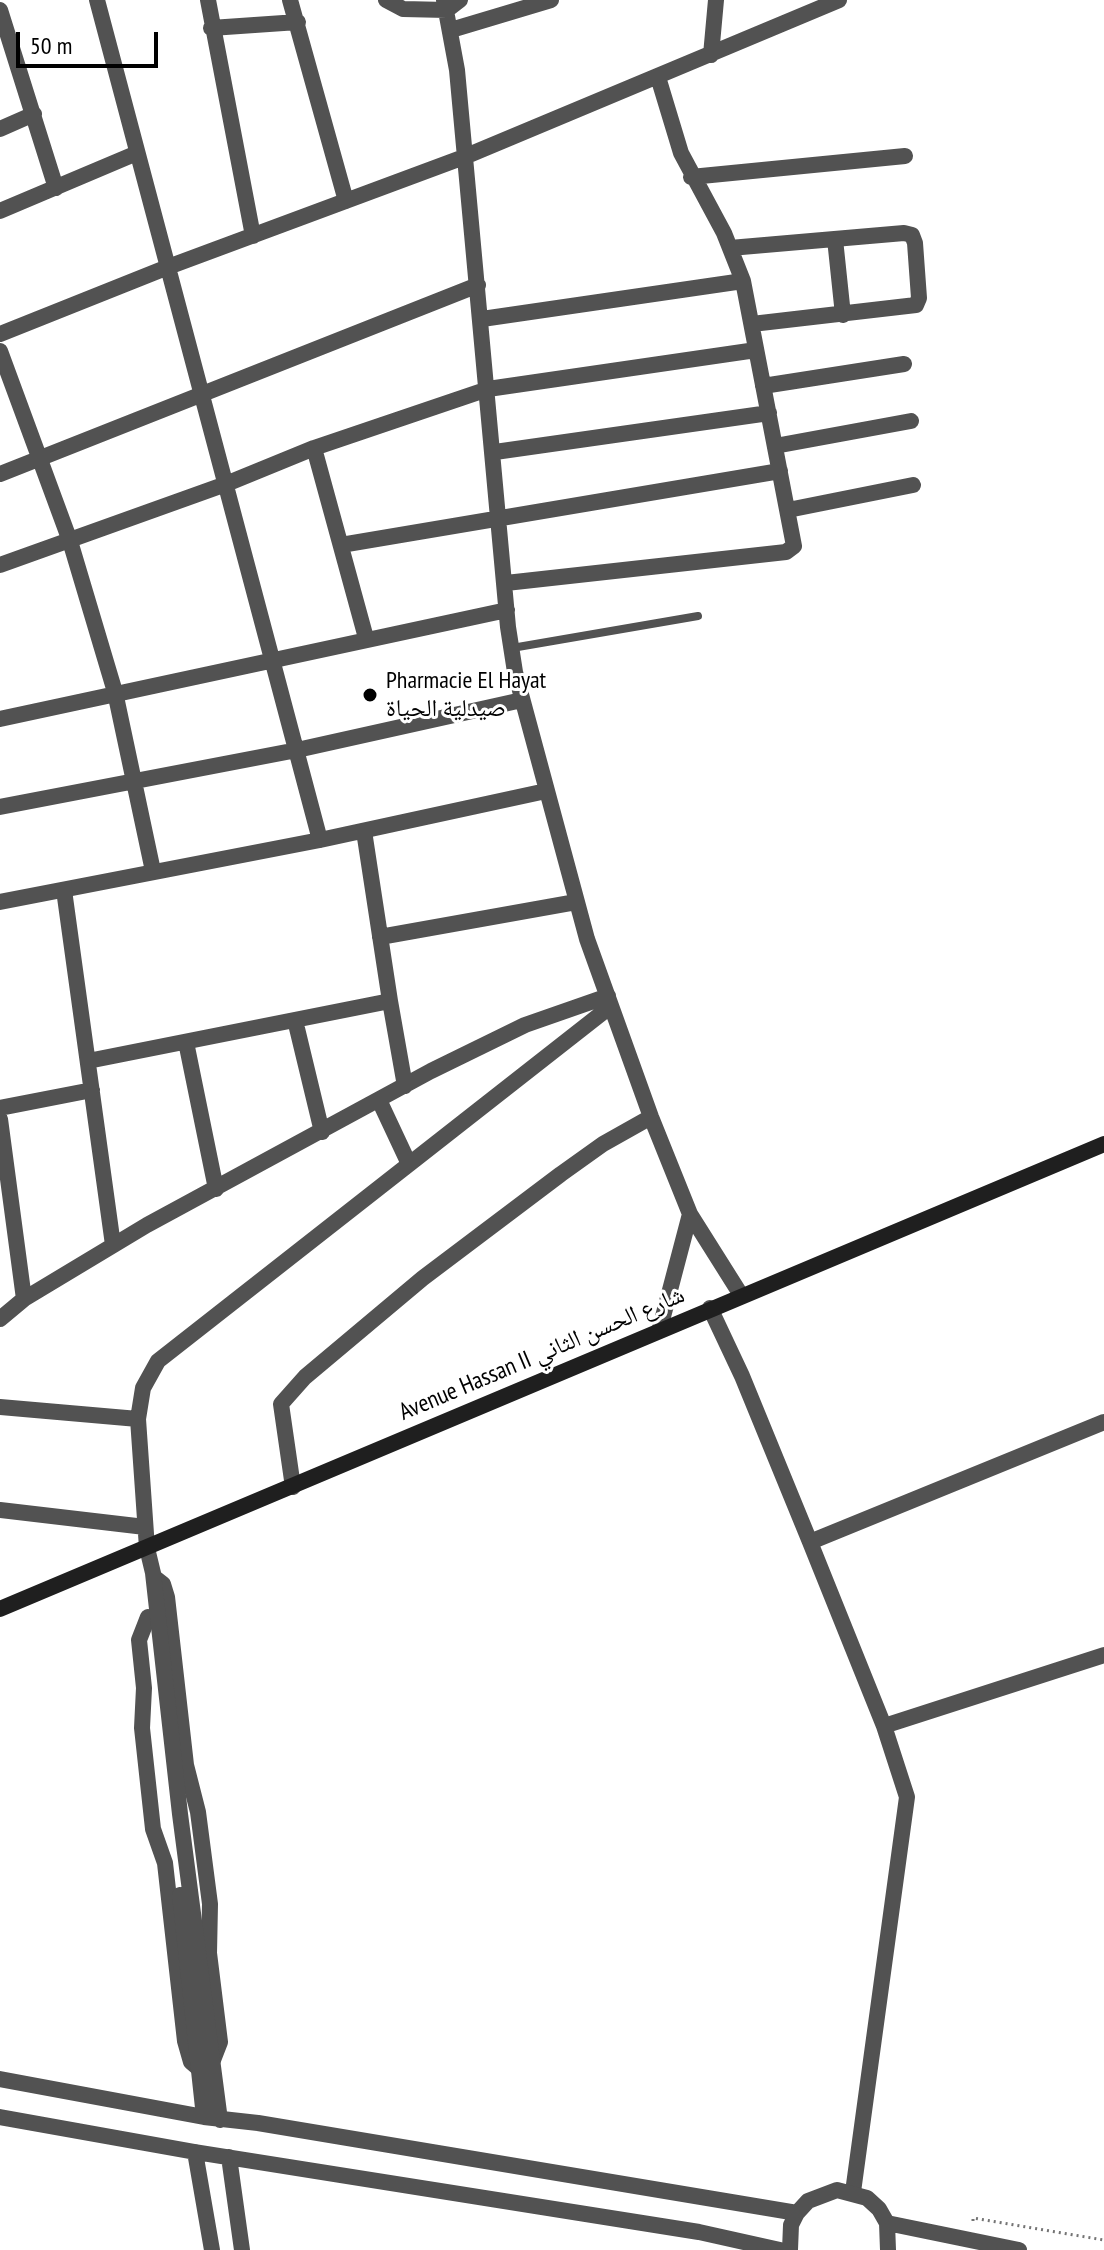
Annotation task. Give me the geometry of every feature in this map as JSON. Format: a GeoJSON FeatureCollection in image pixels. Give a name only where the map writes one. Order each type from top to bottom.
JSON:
{"type":"FeatureCollection","features":[{"type":"Feature","properties":{"kind":"main road","name":"Avenue Hassan II شارع الحسن الثاني"},"geometry":{"type":"LineString","coordinates":[[0,1609],[293,1487],[660,1328],[1104,1144]]}},
{"type":"Feature","properties":{"kind":"street"},"geometry":{"type":"LineString","coordinates":[[97,0],[320,840]]}},
{"type":"Feature","properties":{"kind":"street"},"geometry":{"type":"LineString","coordinates":[[208,0],[253,236]]}},
{"type":"Feature","properties":{"kind":"street"},"geometry":{"type":"LineString","coordinates":[[290,0],[346,201]]}},
{"type":"Feature","properties":{"kind":"street"},"geometry":{"type":"LineString","coordinates":[[386,0],[403,9],[450,3],[495,452],[507,610],[522,700],[576,902],[651,1117],[690,1214],[741,1295]]}},
{"type":"Feature","properties":{"kind":"street"},"geometry":{"type":"LineString","coordinates":[[451,30],[551,0]]}},
{"type":"Feature","properties":{"kind":"street"},"geometry":{"type":"LineString","coordinates":[[711,55],[716,0]]}},
{"type":"Feature","properties":{"kind":"street"},"geometry":{"type":"LineString","coordinates":[[0,334],[168,267],[464,157],[839,0]]}},
{"type":"Feature","properties":{"kind":"street"},"geometry":{"type":"LineString","coordinates":[[0,10],[6,46],[34,114],[56,188]]}},
{"type":"Feature","properties":{"kind":"street"},"geometry":{"type":"LineString","coordinates":[[211,28],[298,22]]}},
{"type":"Feature","properties":{"kind":"street"},"geometry":{"type":"LineString","coordinates":[[506,583],[786,552],[794,546],[743,281],[730,248],[691,177],[658,77]]}},
{"type":"Feature","properties":{"kind":"street"},"geometry":{"type":"LineString","coordinates":[[0,129],[34,114]]}},
{"type":"Feature","properties":{"kind":"street"},"geometry":{"type":"LineString","coordinates":[[0,211],[137,153]]}},
{"type":"Feature","properties":{"kind":"street"},"geometry":{"type":"LineString","coordinates":[[691,177],[905,156]]}},
{"type":"Feature","properties":{"kind":"street"},"geometry":{"type":"LineString","coordinates":[[730,248],[904,233],[912,235],[915,243],[919,298],[916,305],[752,324]]}},
{"type":"Feature","properties":{"kind":"street"},"geometry":{"type":"LineString","coordinates":[[835,239],[843,315]]}},
{"type":"Feature","properties":{"kind":"street"},"geometry":{"type":"LineString","coordinates":[[482,319],[743,281]]}},
{"type":"Feature","properties":{"kind":"street"},"geometry":{"type":"LineString","coordinates":[[0,474],[478,285]]}},
{"type":"Feature","properties":{"kind":"street"},"geometry":{"type":"LineString","coordinates":[[0,565],[226,484],[314,448],[488,389],[756,350]]}},
{"type":"Feature","properties":{"kind":"street"},"geometry":{"type":"LineString","coordinates":[[0,351],[70,541],[115,692],[137,783],[153,871]]}},
{"type":"Feature","properties":{"kind":"street"},"geometry":{"type":"LineString","coordinates":[[763,386],[904,364]]}},
{"type":"Feature","properties":{"kind":"street"},"geometry":{"type":"LineString","coordinates":[[495,452],[769,413]]}},
{"type":"Feature","properties":{"kind":"street"},"geometry":{"type":"LineString","coordinates":[[775,446],[911,421]]}},
{"type":"Feature","properties":{"kind":"street"},"geometry":{"type":"LineString","coordinates":[[314,448],[366,638]]}},
{"type":"Feature","properties":{"kind":"street"},"geometry":{"type":"LineString","coordinates":[[341,545],[780,471]]}},
{"type":"Feature","properties":{"kind":"street"},"geometry":{"type":"LineString","coordinates":[[788,510],[913,485]]}},
{"type":"Feature","properties":{"kind":"street"},"geometry":{"type":"LineString","coordinates":[[0,719],[507,610]]}},
{"type":"Feature","properties":{"kind":"street"},"geometry":{"type":"LineString","coordinates":[[0,807],[137,783],[522,700]]}},
{"type":"Feature","properties":{"kind":"street"},"geometry":{"type":"LineString","coordinates":[[0,902],[320,840],[546,791]]}},
{"type":"Feature","properties":{"kind":"street"},"geometry":{"type":"LineString","coordinates":[[364,831],[405,1086]]}},
{"type":"Feature","properties":{"kind":"street"},"geometry":{"type":"LineString","coordinates":[[64,890],[113,1245]]}},
{"type":"Feature","properties":{"kind":"street"},"geometry":{"type":"LineString","coordinates":[[380,937],[576,902]]}},
{"type":"Feature","properties":{"kind":"street"},"geometry":{"type":"LineString","coordinates":[[88,1061],[390,1001]]}},
{"type":"Feature","properties":{"kind":"street"},"geometry":{"type":"LineString","coordinates":[[0,1319],[24,1299],[113,1245],[405,1086],[525,1025],[610,1001]]}},
{"type":"Feature","properties":{"kind":"street"},"geometry":{"type":"LineString","coordinates":[[212,2118],[154,1577],[145,1527],[138,1419],[143,1388],[158,1361],[610,1001]]}},
{"type":"Feature","properties":{"kind":"street"},"geometry":{"type":"LineString","coordinates":[[295,1020],[322,1132]]}},
{"type":"Feature","properties":{"kind":"street"},"geometry":{"type":"LineString","coordinates":[[186,1042],[216,1189]]}},
{"type":"Feature","properties":{"kind":"street"},"geometry":{"type":"LineString","coordinates":[[0,1108],[92,1090]]}},
{"type":"Feature","properties":{"kind":"street"},"geometry":{"type":"LineString","coordinates":[[379,1100],[409,1164]]}},
{"type":"Feature","properties":{"kind":"street"},"geometry":{"type":"LineString","coordinates":[[293,1487],[281,1404],[305,1377],[423,1278],[561,1174],[603,1144],[651,1117]]}},
{"type":"Feature","properties":{"kind":"street"},"geometry":{"type":"LineString","coordinates":[[0,1119],[24,1299]]}},
{"type":"Feature","properties":{"kind":"street"},"geometry":{"type":"LineString","coordinates":[[660,1328],[690,1214]]}},
{"type":"Feature","properties":{"kind":"street"},"geometry":{"type":"LineString","coordinates":[[710,1308],[742,1376],[810,1542],[884,1726],[907,1797],[853,2192]]}},
{"type":"Feature","properties":{"kind":"street"},"geometry":{"type":"LineString","coordinates":[[0,1407],[138,1419]]}},
{"type":"Feature","properties":{"kind":"street"},"geometry":{"type":"LineString","coordinates":[[810,1542],[1104,1422]]}},
{"type":"Feature","properties":{"kind":"street"},"geometry":{"type":"LineString","coordinates":[[0,1510],[145,1527]]}},
{"type":"Feature","properties":{"kind":"street"},"geometry":{"type":"LineString","coordinates":[[147,1548],[143,1576],[206,2064]]}},
{"type":"Feature","properties":{"kind":"street"},"geometry":{"type":"LineString","coordinates":[[884,1726],[1104,1655]]}},
{"type":"Feature","properties":{"kind":"street"},"geometry":{"type":"LineString","coordinates":[[0,2079],[212,2118],[258,2123],[797,2213]]}},
{"type":"Feature","properties":{"kind":"street"},"geometry":{"type":"LineString","coordinates":[[0,2117],[195,2152],[668,2227],[780,2250]]}},
{"type":"Feature","properties":{"kind":"street"},"geometry":{"type":"LineString","coordinates":[[195,2152],[212,2250]]}},
{"type":"Feature","properties":{"kind":"street"},"geometry":{"type":"LineString","coordinates":[[229,2157],[242,2250]]}},
{"type":"Feature","properties":{"kind":"street"},"geometry":{"type":"LineString","coordinates":[[790,2250],[791,2225],[797,2213],[822,2193],[853,2192],[879,2209],[887,2223],[888,2250]]}},
{"type":"Feature","properties":{"kind":"street"},"geometry":{"type":"LineString","coordinates":[[887,2223],[1019,2250]]}},
{"type":"Feature","properties":{"kind":"lane"},"geometry":{"type":"LineString","coordinates":[[511,648],[698,616]]}},
{"type":"Feature","properties":{"kind":"path"},"geometry":{"type":"LineString","coordinates":[[970,2241],[973,2218],[1104,2240]]}},
{"type":"Feature","properties":{"kind":"place","name":"Pharmacie El Hayat صيدلية الحياة"},"geometry":{"type":"Point","coordinates":[370,695]}}]}
